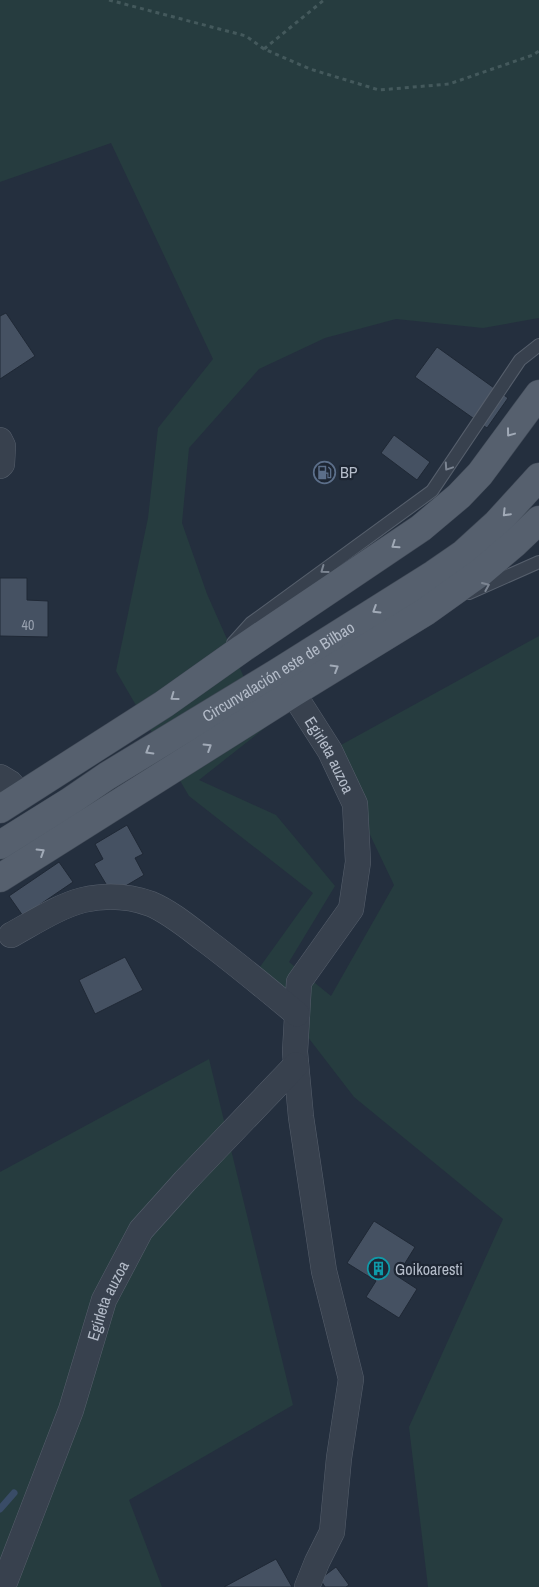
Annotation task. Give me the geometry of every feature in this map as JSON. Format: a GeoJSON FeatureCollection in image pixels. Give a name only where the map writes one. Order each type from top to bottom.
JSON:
{"type":"FeatureCollection","features":[{"type":"Feature","properties":{"kind":"main road"},"geometry":{"type":"LineString","coordinates":[[11,802],[164,704],[421,528],[459,496],[480,474],[539,394]]}},
{"type":"Feature","properties":{"kind":"main road","name":"Circunvalación este de Bilbao"},"geometry":{"type":"LineString","coordinates":[[0,844],[434,574],[463,554],[497,523],[539,477]]}},
{"type":"Feature","properties":{"kind":"main road","name":"Circunvalación este de Bilbao"},"geometry":{"type":"LineString","coordinates":[[0,878],[425,612],[481,572],[539,520]]}},
{"type":"Feature","properties":{"kind":"street"},"geometry":{"type":"LineString","coordinates":[[0,440],[4,446],[2,464],[0,466]]}},
{"type":"Feature","properties":{"kind":"street","name":"Egirleta auzoa"},"geometry":{"type":"LineString","coordinates":[[293,693],[330,751],[355,804],[358,862],[351,909],[299,982],[295,1052],[301,1117],[324,1271],[352,1379],[339,1458],[332,1532],[307,1587]]}},
{"type":"Feature","properties":{"kind":"street"},"geometry":{"type":"LineString","coordinates":[[0,777],[10,783],[11,802]]}},
{"type":"Feature","properties":{"kind":"street"},"geometry":{"type":"LineString","coordinates":[[11,935],[50,913],[82,900],[110,896],[134,899],[152,905],[184,924],[236,963],[297,1014]]}},
{"type":"Feature","properties":{"kind":"street","name":"Egirleta auzoa"},"geometry":{"type":"LineString","coordinates":[[3,1587],[70,1410],[104,1300],[142,1230],[212,1152],[296,1065]]}},
{"type":"Feature","properties":{"kind":"lane"},"geometry":{"type":"LineString","coordinates":[[201,678],[251,623],[432,491],[520,360],[539,345]]}},
{"type":"Feature","properties":{"kind":"lane"},"geometry":{"type":"LineString","coordinates":[[425,612],[539,562]]}},
{"type":"Feature","properties":{"kind":"path"},"geometry":{"type":"LineString","coordinates":[[109,0],[246,36],[264,49],[310,70],[380,90],[449,84],[533,55],[539,51]]}},
{"type":"Feature","properties":{"kind":"path"},"geometry":{"type":"LineString","coordinates":[[264,49],[324,0]]}},
{"type":"Feature","properties":{"kind":"green space"},"geometry":{"type":"Polygon","coordinates":[[[0,0],[539,0],[539,318],[483,328],[396,319],[325,338],[259,369],[189,448],[182,523],[207,594],[266,727],[199,780],[276,815],[335,886],[289,962],[331,996],[394,885],[330,751],[539,636],[539,1587],[428,1587],[409,1427],[503,1219],[354,1097],[257,971],[313,893],[189,796],[116,671],[148,518],[158,428],[213,359],[111,143],[0,182],[0,0]]]}},
{"type":"Feature","properties":{"kind":"green space"},"geometry":{"type":"Polygon","coordinates":[[[209,1059],[293,1405],[129,1500],[162,1587],[0,1587],[0,1172],[209,1059]]]}},
{"type":"Feature","properties":{"kind":"building"},"geometry":{"type":"Polygon","coordinates":[[[6,313],[35,356],[0,379],[0,316],[6,313]]]}},
{"type":"Feature","properties":{"kind":"building"},"geometry":{"type":"Polygon","coordinates":[[[437,347],[508,398],[487,428],[415,377],[437,347]]]}},
{"type":"Feature","properties":{"kind":"building"},"geometry":{"type":"Polygon","coordinates":[[[394,435],[430,462],[417,480],[381,453],[394,435]]]}},
{"type":"Feature","properties":{"kind":"building"},"geometry":{"type":"Polygon","coordinates":[[[0,578],[27,578],[27,600],[48,601],[48,637],[0,636],[0,578]]]}},
{"type":"Feature","properties":{"kind":"building"},"geometry":{"type":"Polygon","coordinates":[[[127,825],[143,854],[135,858],[144,875],[112,894],[94,864],[103,859],[95,844],[127,825]]]}},
{"type":"Feature","properties":{"kind":"building"},"geometry":{"type":"Polygon","coordinates":[[[59,862],[73,882],[23,916],[9,896],[59,862]]]}},
{"type":"Feature","properties":{"kind":"building"},"geometry":{"type":"Polygon","coordinates":[[[125,957],[143,990],[95,1014],[79,980],[125,957]]]}},
{"type":"Feature","properties":{"kind":"building","name":"Goikoaresti"},"geometry":{"type":"Polygon","coordinates":[[[374,1221],[415,1247],[397,1276],[417,1289],[399,1318],[366,1297],[376,1281],[347,1263],[374,1221]]]}},
{"type":"Feature","properties":{"kind":"building"},"geometry":{"type":"Polygon","coordinates":[[[276,1559],[292,1587],[224,1587],[276,1559]]]}},
{"type":"Feature","properties":{"kind":"building"},"geometry":{"type":"Polygon","coordinates":[[[336,1567],[349,1585],[346,1587],[325,1587],[320,1579],[336,1567]]]}},
{"type":"Feature","properties":{"kind":"waterway"},"geometry":{"type":"LineString","coordinates":[[0,1509],[14,1493]]}},
{"type":"Feature","properties":{"kind":"place","name":"BP"},"geometry":{"type":"Point","coordinates":[324,472]}},
{"type":"Feature","properties":{"kind":"place","name":"Goikoaresti"},"geometry":{"type":"Point","coordinates":[379,1269]}}]}
